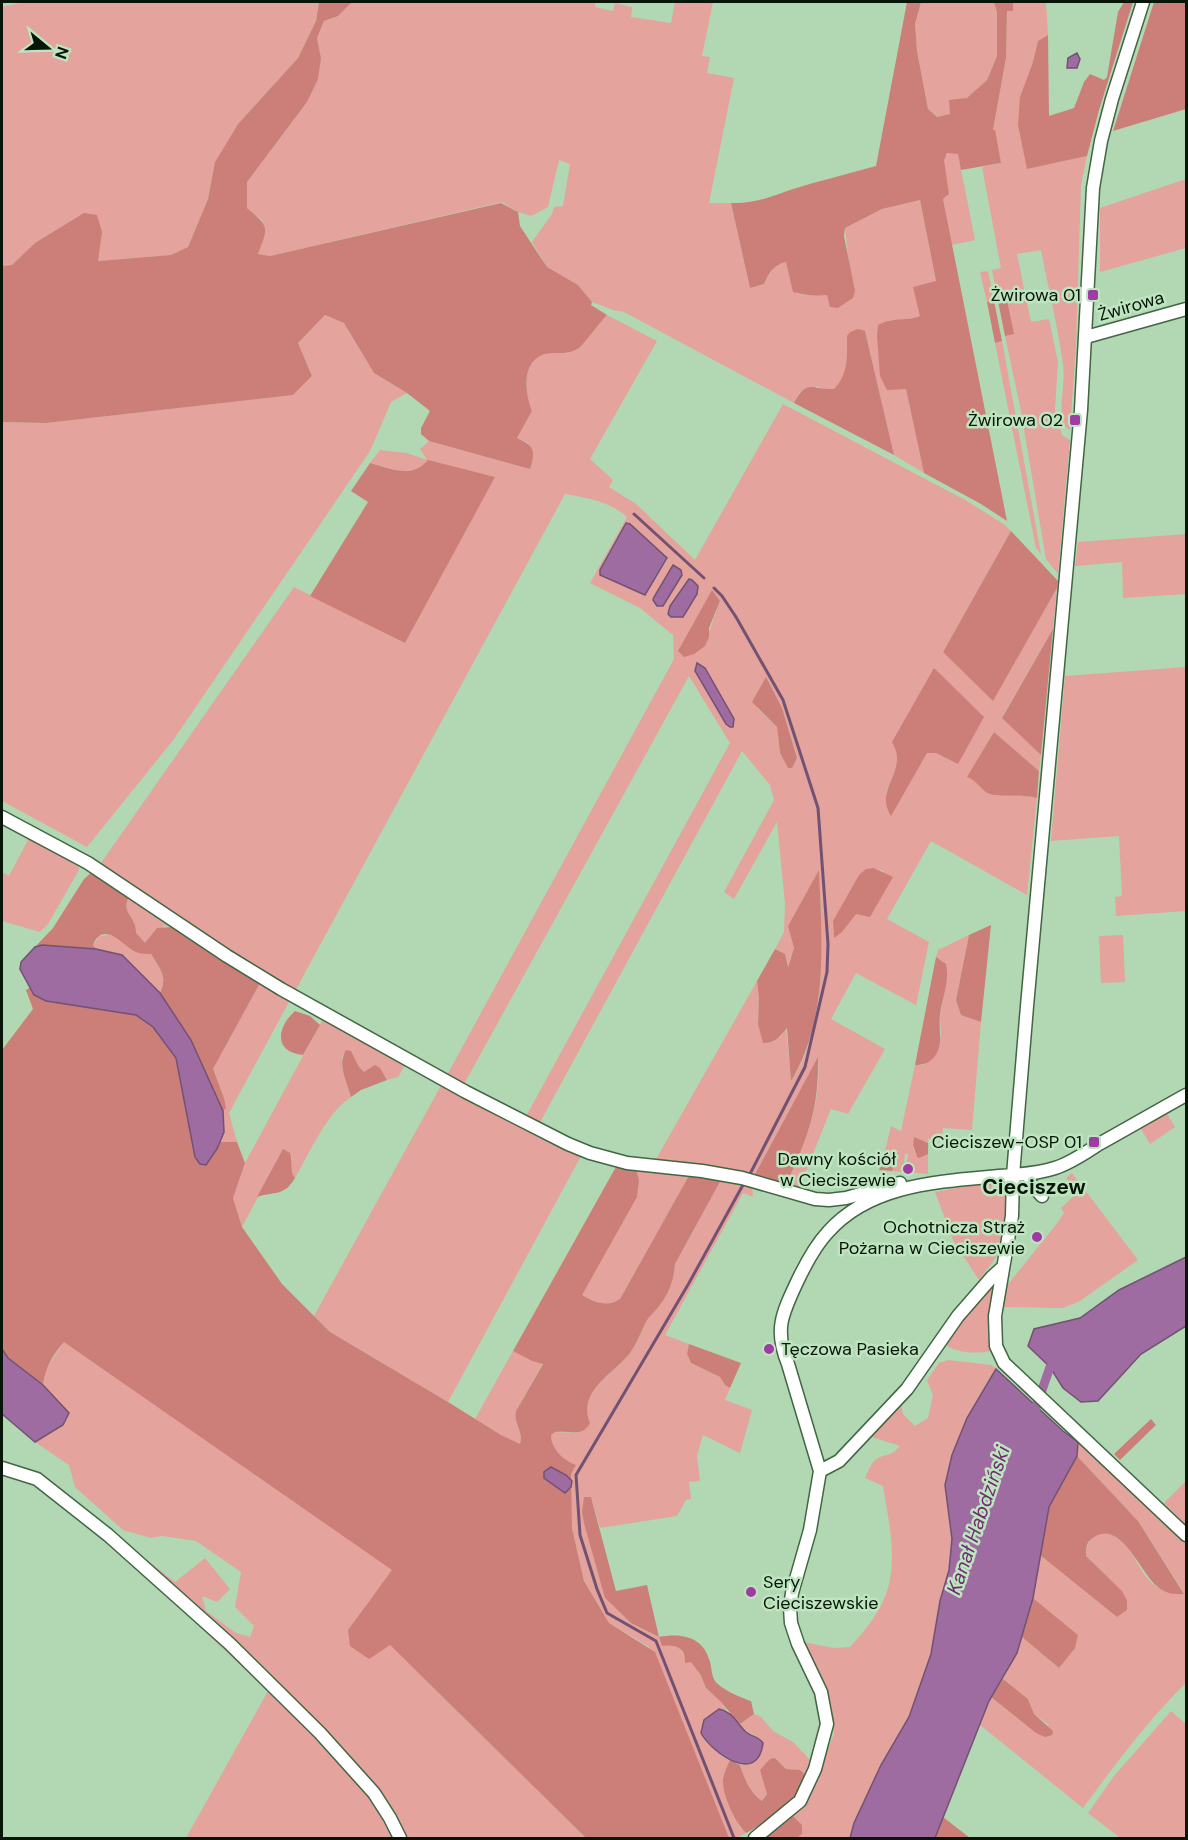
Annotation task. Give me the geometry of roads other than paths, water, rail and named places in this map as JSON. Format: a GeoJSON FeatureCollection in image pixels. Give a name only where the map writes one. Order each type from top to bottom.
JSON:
{"type":"FeatureCollection","features":[{"type":"Feature","properties":{"kind":"street"},"geometry":{"type":"LineString","coordinates":[[1143,2],[1112,99],[1096,164],[1093,188],[1081,410],[1013,1175],[1012,1216],[995,1316],[994,1337],[999,1356],[1015,1376],[1186,1535]]}},
{"type":"Feature","properties":{"kind":"street","name":"Żwirowa"},"geometry":{"type":"LineString","coordinates":[[1086,337],[1186,309]]}},
{"type":"Feature","properties":{"kind":"street"},"geometry":{"type":"LineString","coordinates":[[2,817],[88,863],[280,989],[466,1092],[568,1144],[590,1153],[627,1163],[742,1178],[815,1199],[846,1198],[896,1184],[916,1185],[1041,1172],[1064,1165],[1186,1095]]}},
{"type":"Feature","properties":{"kind":"street"},"geometry":{"type":"LineString","coordinates":[[1030,1180],[1042,1196]]}},
{"type":"Feature","properties":{"kind":"street"},"geometry":{"type":"LineString","coordinates":[[755,1839],[800,1801],[815,1769],[827,1724],[821,1692],[793,1632],[790,1608],[810,1530],[820,1471],[788,1364],[781,1348],[780,1326],[785,1310],[813,1253],[832,1227],[866,1203],[916,1185]]}},
{"type":"Feature","properties":{"kind":"street"},"geometry":{"type":"LineString","coordinates":[[820,1471],[839,1461],[907,1389],[958,1316],[1003,1267]]}},
{"type":"Feature","properties":{"kind":"street"},"geometry":{"type":"LineString","coordinates":[[2,1468],[37,1479],[108,1535],[230,1644],[320,1733],[374,1792],[400,1839]]}},
{"type":"Feature","properties":{"kind":"water"},"geometry":{"type":"Polygon","coordinates":[[[1077,53],[1080,59],[1077,68],[1067,68],[1068,58],[1077,53]]]}},
{"type":"Feature","properties":{"kind":"water"},"geometry":{"type":"Polygon","coordinates":[[[626,523],[630,524],[667,558],[645,595],[600,575],[600,570],[626,523]]]}},
{"type":"Feature","properties":{"kind":"water"},"geometry":{"type":"Polygon","coordinates":[[[673,565],[681,570],[682,575],[663,606],[657,606],[653,600],[654,597],[673,565]]]}},
{"type":"Feature","properties":{"kind":"water"},"geometry":{"type":"Polygon","coordinates":[[[689,579],[698,586],[697,594],[683,617],[671,617],[668,614],[670,606],[689,579]]]}},
{"type":"Feature","properties":{"kind":"water"},"geometry":{"type":"Polygon","coordinates":[[[697,663],[705,668],[734,719],[733,727],[726,724],[695,671],[697,663]]]}},
{"type":"Feature","properties":{"kind":"water"},"geometry":{"type":"Polygon","coordinates":[[[42,945],[96,949],[122,955],[160,993],[191,1040],[223,1111],[224,1132],[217,1149],[206,1165],[200,1164],[195,1157],[176,1058],[153,1027],[136,1015],[46,1001],[34,995],[20,969],[21,962],[35,947],[42,945]]]}},
{"type":"Feature","properties":{"kind":"water"},"geometry":{"type":"Polygon","coordinates":[[[1186,1257],[1186,1326],[1141,1354],[1098,1401],[1081,1402],[1063,1388],[1050,1367],[1028,1346],[1034,1329],[1080,1318],[1119,1290],[1186,1257]]]}},
{"type":"Feature","properties":{"kind":"water"},"geometry":{"type":"Polygon","coordinates":[[[2,1349],[8,1358],[43,1385],[69,1413],[63,1425],[35,1442],[2,1414],[2,1349]]]}},
{"type":"Feature","properties":{"kind":"water"},"geometry":{"type":"Polygon","coordinates":[[[996,1369],[1078,1442],[1077,1456],[1049,1507],[1033,1598],[1017,1653],[989,1701],[935,1838],[850,1838],[854,1823],[881,1765],[909,1717],[931,1654],[940,1601],[949,1570],[952,1539],[945,1485],[952,1455],[967,1418],[996,1369]]]}},
{"type":"Feature","properties":{"kind":"water"},"geometry":{"type":"Polygon","coordinates":[[[551,1467],[572,1481],[571,1487],[565,1493],[544,1478],[544,1472],[551,1467]]]}},
{"type":"Feature","properties":{"kind":"water"},"geometry":{"type":"Polygon","coordinates":[[[719,1709],[728,1713],[746,1732],[763,1743],[759,1756],[753,1762],[744,1764],[734,1762],[715,1749],[701,1733],[704,1720],[719,1709]]]}},
{"type":"Feature","properties":{"kind":"waterway"},"geometry":{"type":"LineString","coordinates":[[634,514],[704,578]]}},
{"type":"Feature","properties":{"kind":"waterway"},"geometry":{"type":"LineString","coordinates":[[714,588],[736,617],[783,700],[818,808],[828,944],[827,972],[805,1067],[750,1174]]}},
{"type":"Feature","properties":{"kind":"waterway"},"geometry":{"type":"LineString","coordinates":[[734,1838],[656,1641],[607,1613],[580,1535],[576,1475],[689,1283],[744,1183]]}},
{"type":"Feature","properties":{"kind":"waterway","name":"Kanał Habdziński"},"geometry":{"type":"LineString","coordinates":[[1033,1416],[1050,1367],[1060,1361]]}},
{"type":"Feature","properties":{"kind":"place","name":"Żwirowa 01"},"geometry":{"type":"Point","coordinates":[1093,295]}},
{"type":"Feature","properties":{"kind":"place","name":"Żwirowa 02"},"geometry":{"type":"Point","coordinates":[1075,420]}},
{"type":"Feature","properties":{"kind":"place","name":"Cieciszew-OSP 01"},"geometry":{"type":"Point","coordinates":[1094,1142]}},
{"type":"Feature","properties":{"kind":"place","name":"Dawny kościół w Cieciszewie"},"geometry":{"type":"Point","coordinates":[908,1169]}},
{"type":"Feature","properties":{"kind":"place","name":"Ochotnicza Straż Pożarna w Cieciszewie"},"geometry":{"type":"Point","coordinates":[1037,1237]}},
{"type":"Feature","properties":{"kind":"place","name":"Tęczowa Pasieka"},"geometry":{"type":"Point","coordinates":[769,1349]}},
{"type":"Feature","properties":{"kind":"place","name":"Sery Cieciszewskie"},"geometry":{"type":"Point","coordinates":[751,1592]}},
{"type":"Feature","properties":{"kind":"district","name":"Cieciszew"},"geometry":{"type":"Point","coordinates":[1034,1187]}}]}
